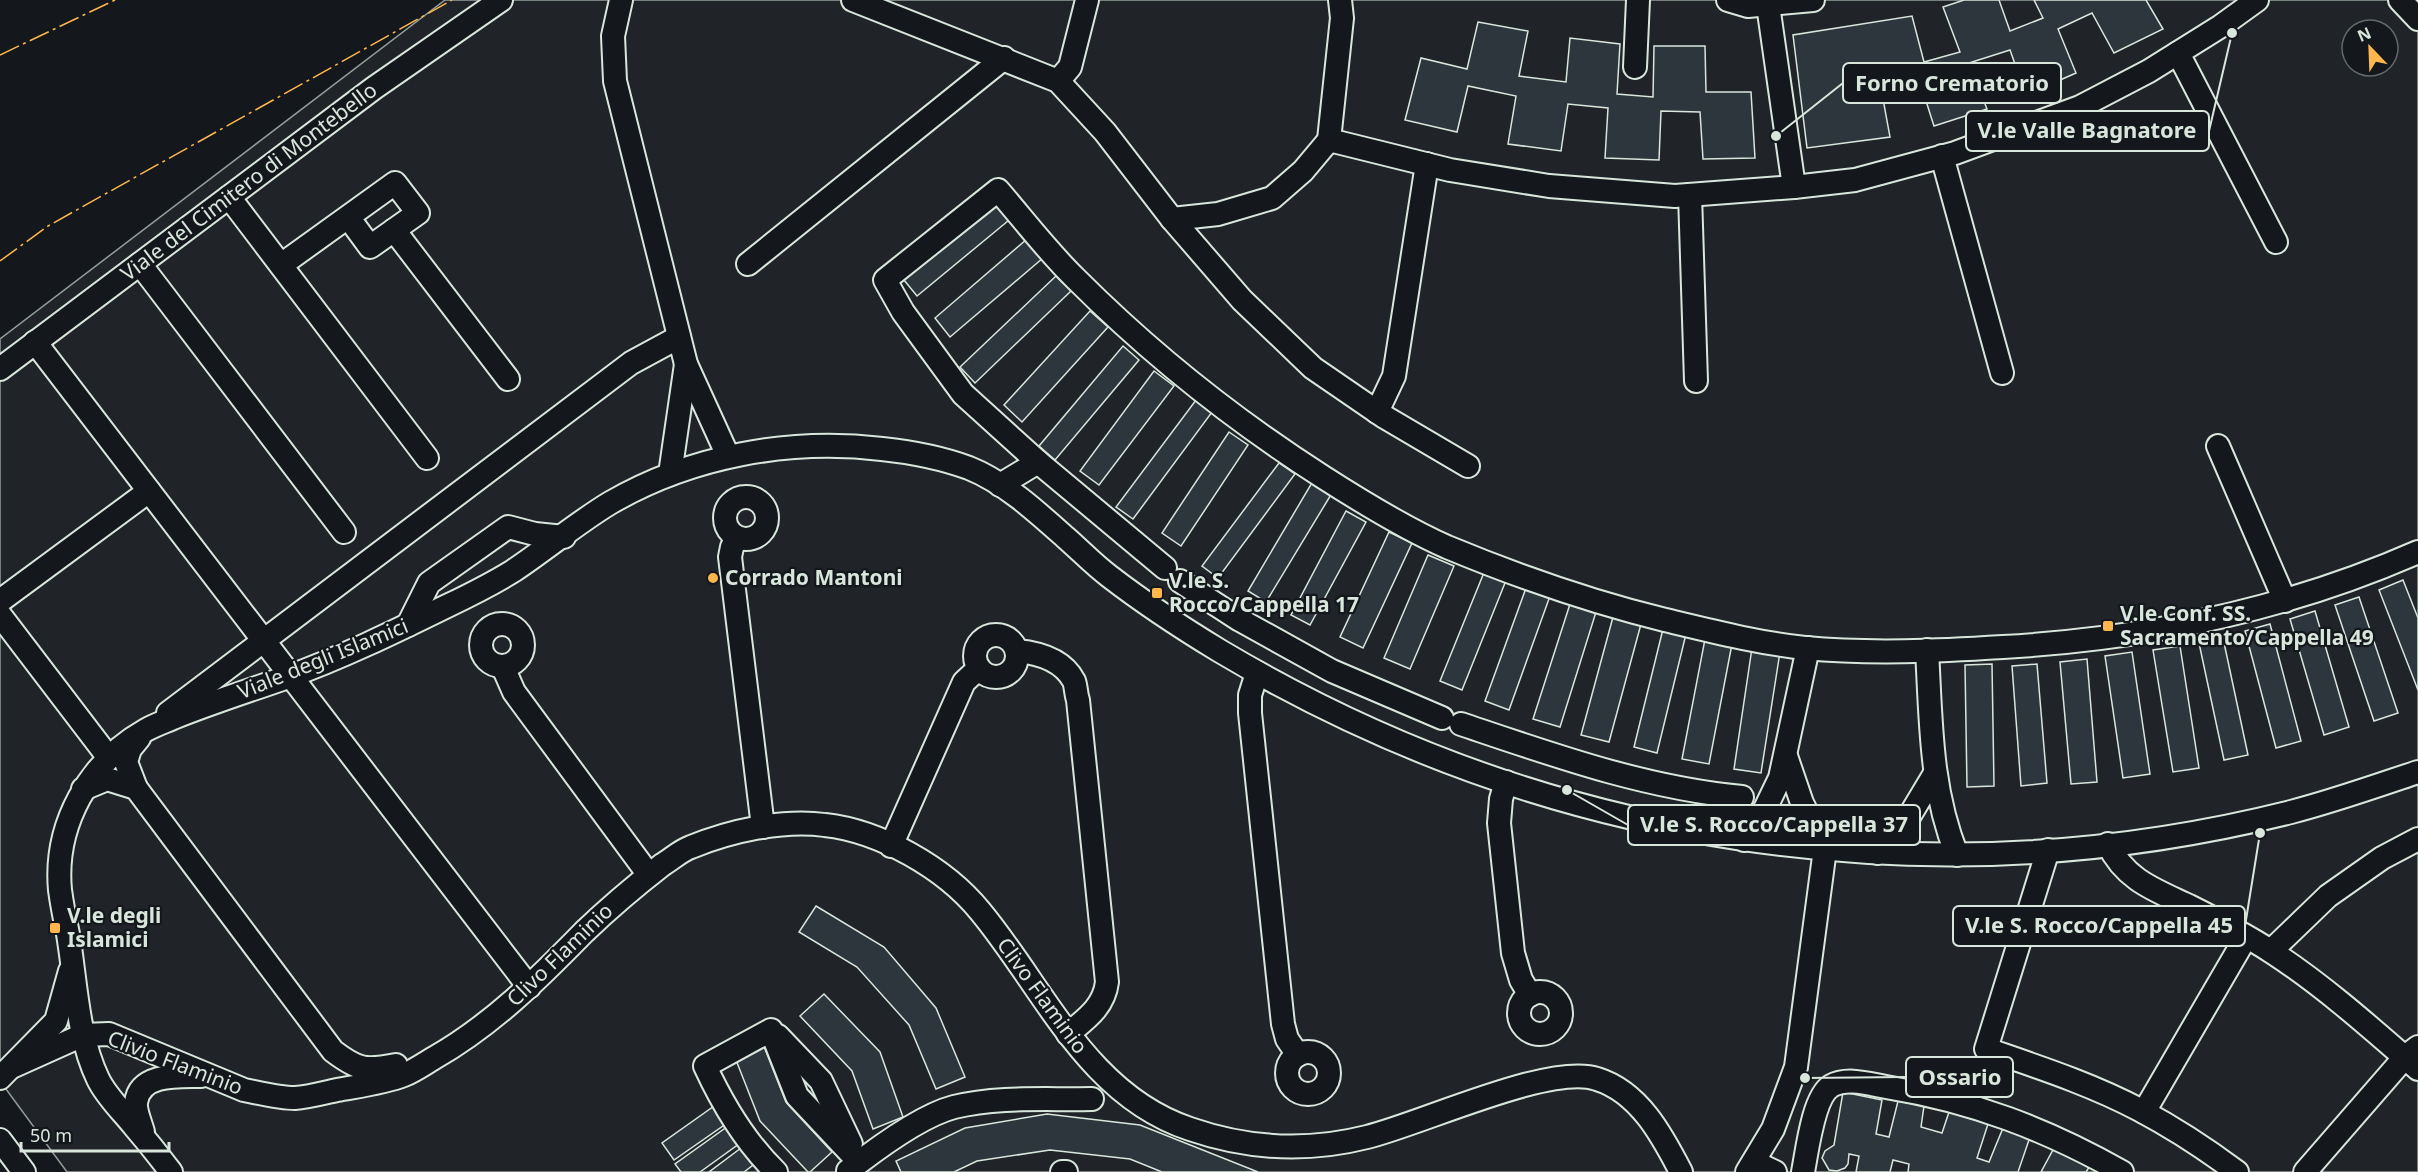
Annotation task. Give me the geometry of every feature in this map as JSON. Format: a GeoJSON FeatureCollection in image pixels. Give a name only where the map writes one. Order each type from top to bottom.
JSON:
{"type":"FeatureCollection","features":[{"type":"Feature","properties":{"kind":"street","name":"Viale del Cimitero di Montebello"},"geometry":{"type":"LineString","coordinates":[[0,369],[374,88],[501,0]]}},
{"type":"Feature","properties":{"kind":"street"},"geometry":{"type":"LineString","coordinates":[[621,0],[613,36],[615,81],[686,364],[728,456]]}},
{"type":"Feature","properties":{"kind":"street"},"geometry":{"type":"LineString","coordinates":[[853,0],[1058,81],[1105,132],[1172,219],[1242,300],[1313,368],[1377,412],[1468,466]]}},
{"type":"Feature","properties":{"kind":"street"},"geometry":{"type":"LineString","coordinates":[[1058,81],[1070,67],[1088,0]]}},
{"type":"Feature","properties":{"kind":"street"},"geometry":{"type":"LineString","coordinates":[[1172,219],[1218,214],[1272,198],[1304,171],[1329,140],[1342,18],[1340,0]]}},
{"type":"Feature","properties":{"kind":"street"},"geometry":{"type":"LineString","coordinates":[[1635,67],[1638,0]]}},
{"type":"Feature","properties":{"kind":"street"},"geometry":{"type":"LineString","coordinates":[[1728,0],[1748,6],[1813,0]]}},
{"type":"Feature","properties":{"kind":"street"},"geometry":{"type":"LineString","coordinates":[[1329,140],[1427,164],[1549,186],[1675,196],[1856,180],[2016,132],[2080,107],[2149,71],[2257,0]]}},
{"type":"Feature","properties":{"kind":"street"},"geometry":{"type":"LineString","coordinates":[[2400,0],[2418,19]]}},
{"type":"Feature","properties":{"kind":"street"},"geometry":{"type":"LineString","coordinates":[[1768,5],[1794,187]]}},
{"type":"Feature","properties":{"kind":"street"},"geometry":{"type":"LineString","coordinates":[[2178,53],[2276,242]]}},
{"type":"Feature","properties":{"kind":"street"},"geometry":{"type":"LineString","coordinates":[[748,264],[1004,58]]}},
{"type":"Feature","properties":{"kind":"street"},"geometry":{"type":"LineString","coordinates":[[1942,156],[2002,373]]}},
{"type":"Feature","properties":{"kind":"street"},"geometry":{"type":"LineString","coordinates":[[1377,412],[1394,376],[1427,164]]}},
{"type":"Feature","properties":{"kind":"street"},"geometry":{"type":"LineString","coordinates":[[281,265],[395,183],[417,213],[370,247],[348,217]]}},
{"type":"Feature","properties":{"kind":"street"},"geometry":{"type":"LineString","coordinates":[[1742,797],[1699,793],[1655,784],[1597,768],[1451,721],[1338,673],[1240,620],[1173,575],[1038,462],[963,394],[903,312],[885,280],[998,189],[1073,277],[1204,394],[1275,446],[1361,501],[1444,546],[1588,598],[1626,610],[1752,640],[1808,648],[1927,650],[2031,646],[2109,639],[2192,624],[2285,601],[2350,580],[2418,552]]}},
{"type":"Feature","properties":{"kind":"street"},"geometry":{"type":"LineString","coordinates":[[1690,195],[1696,381]]}},
{"type":"Feature","properties":{"kind":"street"},"geometry":{"type":"LineString","coordinates":[[229,197],[427,458]]}},
{"type":"Feature","properties":{"kind":"street"},"geometry":{"type":"LineString","coordinates":[[394,230],[508,379]]}},
{"type":"Feature","properties":{"kind":"street"},"geometry":{"type":"LineString","coordinates":[[140,264],[344,532]]}},
{"type":"Feature","properties":{"kind":"street"},"geometry":{"type":"LineString","coordinates":[[262,1093],[332,1076],[339,1067],[333,1052],[136,788],[126,762],[130,749],[145,730],[631,363],[679,337]]}},
{"type":"Feature","properties":{"kind":"street"},"geometry":{"type":"LineString","coordinates":[[35,342],[529,987]]}},
{"type":"Feature","properties":{"kind":"street"},"geometry":{"type":"LineString","coordinates":[[670,474],[686,364]]}},
{"type":"Feature","properties":{"kind":"street","name":"Viale degli Islamici"},"geometry":{"type":"LineString","coordinates":[[73,961],[59,884],[65,832],[83,789],[102,764],[145,730],[209,704],[291,676],[382,639],[504,577],[609,504],[670,474],[728,456],[813,446],[881,449],[932,458],[972,469],[1000,485],[1039,514],[1105,574],[1192,634],[1257,673],[1372,731],[1469,770],[1643,821],[1743,840],[1877,853],[1957,855],[2048,850],[2185,834],[2285,814],[2418,772]]}},
{"type":"Feature","properties":{"kind":"street"},"geometry":{"type":"LineString","coordinates":[[2218,446],[2285,601]]}},
{"type":"Feature","properties":{"kind":"street"},"geometry":{"type":"LineString","coordinates":[[1000,485],[1038,462]]}},
{"type":"Feature","properties":{"kind":"street"},"geometry":{"type":"LineString","coordinates":[[0,601],[149,490]]}},
{"type":"Feature","properties":{"kind":"street"},"geometry":{"type":"LineString","coordinates":[[408,625],[429,583],[508,527],[535,534],[564,537]]}},
{"type":"Feature","properties":{"kind":"street"},"geometry":{"type":"LineString","coordinates":[[738,537],[732,547],[730,557],[763,827]]}},
{"type":"Feature","properties":{"kind":"street"},"geometry":{"type":"LineString","coordinates":[[0,615],[110,758]]}},
{"type":"Feature","properties":{"kind":"street"},"geometry":{"type":"LineString","coordinates":[[998,635],[1010,640],[1017,651],[1015,665],[1005,676],[991,677],[979,668],[975,656],[980,643],[991,636],[998,635]]}},
{"type":"Feature","properties":{"kind":"street"},"geometry":{"type":"LineString","coordinates":[[1743,840],[1774,794],[1786,756],[1808,648]]}},
{"type":"Feature","properties":{"kind":"street"},"geometry":{"type":"LineString","coordinates":[[1927,650],[1934,775],[1944,820],[1957,855]]}},
{"type":"Feature","properties":{"kind":"street"},"geometry":{"type":"LineString","coordinates":[[1017,651],[1045,656],[1060,665],[1074,682],[1078,700],[1107,982],[1103,1000],[1097,1009],[1068,1034]]}},
{"type":"Feature","properties":{"kind":"street"},"geometry":{"type":"LineString","coordinates":[[503,667],[514,692],[649,875]]}},
{"type":"Feature","properties":{"kind":"street"},"geometry":{"type":"LineString","coordinates":[[891,846],[964,682],[979,668]]}},
{"type":"Feature","properties":{"kind":"street"},"geometry":{"type":"LineString","coordinates":[[1257,673],[1250,695],[1250,713],[1281,1012],[1287,1039],[1298,1055]]}},
{"type":"Feature","properties":{"kind":"street"},"geometry":{"type":"LineString","coordinates":[[1320,706],[1338,673]]}},
{"type":"Feature","properties":{"kind":"street"},"geometry":{"type":"LineString","coordinates":[[1775,1172],[1750,1167],[1781,1112],[1796,1067],[1825,849],[1802,803],[1786,756]]}},
{"type":"Feature","properties":{"kind":"street"},"geometry":{"type":"LineString","coordinates":[[1877,853],[1910,815],[1934,775]]}},
{"type":"Feature","properties":{"kind":"street"},"geometry":{"type":"LineString","coordinates":[[83,789],[107,779],[136,788]]}},
{"type":"Feature","properties":{"kind":"street"},"geometry":{"type":"LineString","coordinates":[[1506,782],[1501,799],[1499,823],[1513,953],[1521,980],[1530,995]]}},
{"type":"Feature","properties":{"kind":"street"},"geometry":{"type":"LineString","coordinates":[[1643,821],[1655,784]]}},
{"type":"Feature","properties":{"kind":"street","name":"Clivo Flaminio"},"geometry":{"type":"LineString","coordinates":[[439,1056],[458,1046],[529,987],[610,906],[686,848],[763,827],[823,824],[852,830],[891,846],[918,859],[950,881],[978,909],[1068,1034],[1092,1063],[1136,1101],[1164,1119],[1211,1136],[1256,1145],[1280,1147],[1328,1145],[1390,1131],[1536,1082],[1570,1076],[1594,1077],[1617,1088],[1640,1107],[1664,1141],[1681,1172]]}},
{"type":"Feature","properties":{"kind":"street"},"geometry":{"type":"LineString","coordinates":[[2271,951],[2328,896],[2382,858],[2418,839]]}},
{"type":"Feature","properties":{"kind":"street"},"geometry":{"type":"LineString","coordinates":[[2108,844],[2120,865],[2138,881],[2271,951],[2414,1058],[2305,1172]]}},
{"type":"Feature","properties":{"kind":"street"},"geometry":{"type":"LineString","coordinates":[[2048,850],[1986,1049],[2065,1077],[2144,1112],[2199,1144],[2237,1172]]}},
{"type":"Feature","properties":{"kind":"street"},"geometry":{"type":"LineString","coordinates":[[2144,1112],[2246,938]]}},
{"type":"Feature","properties":{"kind":"street"},"geometry":{"type":"LineString","coordinates":[[73,961],[83,1035],[100,1085],[171,1172]]}},
{"type":"Feature","properties":{"kind":"street"},"geometry":{"type":"LineString","coordinates":[[7,1072],[56,1022],[73,961]]}},
{"type":"Feature","properties":{"kind":"street"},"geometry":{"type":"LineString","coordinates":[[776,1172],[737,1125],[721,1101],[705,1066],[771,1030],[797,1096],[857,1169],[926,1119],[952,1108],[981,1102],[1092,1099]]}},
{"type":"Feature","properties":{"kind":"street","name":"Clivio Flaminio"},"geometry":{"type":"LineString","coordinates":[[83,1035],[109,1034],[244,1090],[294,1098],[403,1076],[439,1056]]}},
{"type":"Feature","properties":{"kind":"street"},"geometry":{"type":"LineString","coordinates":[[7,1072],[83,1035]]}},
{"type":"Feature","properties":{"kind":"street"},"geometry":{"type":"LineString","coordinates":[[333,1052],[356,1067],[378,1069],[439,1056]]}},
{"type":"Feature","properties":{"kind":"street"},"geometry":{"type":"LineString","coordinates":[[145,1139],[135,1104],[140,1090],[153,1080],[175,1076],[210,1076]]}},
{"type":"Feature","properties":{"kind":"street"},"geometry":{"type":"LineString","coordinates":[[1803,1172],[1822,1096],[1831,1086],[1848,1082],[1925,1093],[2005,1116],[2074,1145],[2122,1172]]}},
{"type":"Feature","properties":{"kind":"street"},"geometry":{"type":"LineString","coordinates":[[0,1140],[24,1172]]}},
{"type":"Feature","properties":{"kind":"shaded area"},"geometry":{"type":"Polygon","coordinates":[[[445,0],[2418,0],[2418,1172],[67,1172],[0,1081],[0,339],[445,0]]]}},
{"type":"Feature","properties":{"kind":"building"},"geometry":{"type":"Polygon","coordinates":[[[1964,0],[1999,0],[2010,31],[2043,18],[2034,0],[2146,0],[2163,29],[2114,53],[2092,13],[2058,29],[2076,73],[2026,95],[2010,50],[1969,63],[1987,109],[1934,126],[1919,79],[1881,88],[1890,137],[1807,148],[1793,35],[1912,16],[1924,62],[1960,52],[1943,7],[1964,0]]]}},
{"type":"Feature","properties":{"kind":"building"},"geometry":{"type":"Polygon","coordinates":[[[1478,22],[1528,31],[1519,76],[1566,82],[1570,38],[1620,44],[1617,94],[1653,97],[1654,46],[1705,46],[1706,92],[1751,92],[1755,158],[1703,159],[1700,112],[1661,111],[1659,160],[1605,158],[1608,108],[1568,104],[1561,151],[1508,144],[1516,96],[1468,86],[1457,132],[1405,120],[1421,58],[1467,69],[1478,22]]]}},
{"type":"Feature","properties":{"kind":"building"},"geometry":{"type":"Polygon","coordinates":[[[1001,200],[1014,216],[917,296],[904,280],[1001,200]]]}},
{"type":"Feature","properties":{"kind":"building"},"geometry":{"type":"Polygon","coordinates":[[[1027,239],[1043,258],[950,337],[935,318],[1027,239]]]}},
{"type":"Feature","properties":{"kind":"building"},"geometry":{"type":"Polygon","coordinates":[[[1056,276],[1071,291],[975,383],[960,367],[1056,276]]]}},
{"type":"Feature","properties":{"kind":"building"},"geometry":{"type":"Polygon","coordinates":[[[1090,311],[1108,327],[1022,422],[1004,405],[1090,311]]]}},
{"type":"Feature","properties":{"kind":"building"},"geometry":{"type":"Polygon","coordinates":[[[1123,346],[1139,360],[1055,460],[1039,446],[1123,346]]]}},
{"type":"Feature","properties":{"kind":"building"},"geometry":{"type":"Polygon","coordinates":[[[1154,371],[1174,386],[1099,485],[1080,471],[1154,371]]]}},
{"type":"Feature","properties":{"kind":"building"},"geometry":{"type":"Polygon","coordinates":[[[1202,392],[1218,404],[1133,519],[1116,507],[1202,392]]]}},
{"type":"Feature","properties":{"kind":"building"},"geometry":{"type":"Polygon","coordinates":[[[1229,432],[1248,445],[1181,546],[1162,533],[1229,432]]]}},
{"type":"Feature","properties":{"kind":"building"},"geometry":{"type":"Polygon","coordinates":[[[1279,463],[1295,474],[1218,578],[1202,566],[1279,463]]]}},
{"type":"Feature","properties":{"kind":"building"},"geometry":{"type":"Polygon","coordinates":[[[1313,481],[1332,493],[1266,602],[1248,591],[1313,481]]]}},
{"type":"Feature","properties":{"kind":"building"},"geometry":{"type":"Polygon","coordinates":[[[1346,511],[1366,522],[1310,625],[1291,615],[1346,511]]]}},
{"type":"Feature","properties":{"kind":"building"},"geometry":{"type":"Polygon","coordinates":[[[1389,532],[1412,543],[1363,648],[1340,637],[1389,532]]]}},
{"type":"Feature","properties":{"kind":"building"},"geometry":{"type":"Polygon","coordinates":[[[1428,555],[1454,566],[1410,669],[1384,658],[1428,555]]]}},
{"type":"Feature","properties":{"kind":"building"},"geometry":{"type":"Polygon","coordinates":[[[1485,570],[1507,578],[1462,690],[1440,681],[1485,570]]]}},
{"type":"Feature","properties":{"kind":"building"},"geometry":{"type":"Polygon","coordinates":[[[2403,580],[2418,618],[2418,690],[2379,590],[2403,580]]]}},
{"type":"Feature","properties":{"kind":"building"},"geometry":{"type":"Polygon","coordinates":[[[1526,588],[1550,596],[1509,710],[1485,701],[1526,588]]]}},
{"type":"Feature","properties":{"kind":"building"},"geometry":{"type":"Polygon","coordinates":[[[2359,597],[2398,713],[2374,721],[2335,605],[2359,597]]]}},
{"type":"Feature","properties":{"kind":"building"},"geometry":{"type":"Polygon","coordinates":[[[1570,604],[1596,612],[1560,727],[1533,719],[1570,604]]]}},
{"type":"Feature","properties":{"kind":"building"},"geometry":{"type":"Polygon","coordinates":[[[2315,611],[2349,727],[2324,735],[2290,619],[2315,611]]]}},
{"type":"Feature","properties":{"kind":"building"},"geometry":{"type":"Polygon","coordinates":[[[1613,617],[1641,624],[1609,742],[1581,735],[1613,617]]]}},
{"type":"Feature","properties":{"kind":"building"},"geometry":{"type":"Polygon","coordinates":[[[2270,624],[2301,741],[2276,748],[2245,631],[2270,624]]]}},
{"type":"Feature","properties":{"kind":"building"},"geometry":{"type":"Polygon","coordinates":[[[1663,629],[1686,634],[1657,753],[1634,747],[1663,629]]]}},
{"type":"Feature","properties":{"kind":"building"},"geometry":{"type":"Polygon","coordinates":[[[2223,638],[2248,755],[2224,760],[2199,643],[2223,638]]]}},
{"type":"Feature","properties":{"kind":"building"},"geometry":{"type":"Polygon","coordinates":[[[1705,639],[1732,644],[1709,764],[1682,759],[1705,639]]]}},
{"type":"Feature","properties":{"kind":"building"},"geometry":{"type":"Polygon","coordinates":[[[2180,646],[2199,768],[2173,772],[2153,650],[2180,646]]]}},
{"type":"Feature","properties":{"kind":"building"},"geometry":{"type":"Polygon","coordinates":[[[1752,648],[1780,652],[1761,773],[1734,769],[1752,648]]]}},
{"type":"Feature","properties":{"kind":"building"},"geometry":{"type":"Polygon","coordinates":[[[2132,652],[2150,774],[2123,778],[2105,656],[2132,652]]]}},
{"type":"Feature","properties":{"kind":"building"},"geometry":{"type":"Polygon","coordinates":[[[2087,659],[2097,782],[2071,784],[2060,662],[2087,659]]]}},
{"type":"Feature","properties":{"kind":"building"},"geometry":{"type":"Polygon","coordinates":[[[1992,664],[1994,786],[1967,787],[1965,665],[1992,664]]]}},
{"type":"Feature","properties":{"kind":"building"},"geometry":{"type":"Polygon","coordinates":[[[2037,664],[2047,783],[2021,786],[2012,666],[2037,664]]]}},
{"type":"Feature","properties":{"kind":"building"},"geometry":{"type":"Polygon","coordinates":[[[816,906],[884,947],[936,1008],[965,1077],[936,1089],[909,1025],[857,967],[799,932],[816,906]]]}},
{"type":"Feature","properties":{"kind":"building"},"geometry":{"type":"Polygon","coordinates":[[[824,994],[880,1052],[903,1117],[873,1129],[852,1071],[800,1016],[824,994]]]}},
{"type":"Feature","properties":{"kind":"building"},"geometry":{"type":"Polygon","coordinates":[[[763,1044],[786,1102],[832,1152],[810,1172],[760,1121],[734,1055],[763,1044]]]}},
{"type":"Feature","properties":{"kind":"building"},"geometry":{"type":"Polygon","coordinates":[[[1843,1092],[1882,1100],[1876,1134],[1889,1137],[1898,1101],[1924,1106],[1921,1127],[1942,1133],[1949,1112],[1988,1124],[1977,1158],[1989,1162],[2003,1128],[2030,1137],[2018,1172],[1908,1172],[1909,1164],[1893,1160],[1890,1172],[1856,1172],[1859,1156],[1849,1154],[1845,1168],[1837,1171],[1829,1170],[1822,1158],[1825,1151],[1834,1145],[1843,1092]]]}},
{"type":"Feature","properties":{"kind":"building"},"geometry":{"type":"Polygon","coordinates":[[[717,1104],[730,1121],[674,1160],[662,1143],[717,1104]]]}},
{"type":"Feature","properties":{"kind":"building"},"geometry":{"type":"Polygon","coordinates":[[[1047,1114],[1140,1125],[1258,1172],[1162,1172],[1130,1159],[1050,1150],[977,1161],[954,1172],[901,1172],[896,1161],[965,1128],[1047,1114]]]}},
{"type":"Feature","properties":{"kind":"building"},"geometry":{"type":"Polygon","coordinates":[[[731,1124],[743,1141],[700,1172],[681,1172],[675,1164],[731,1124]]]}},
{"type":"Feature","properties":{"kind":"building"},"geometry":{"type":"Polygon","coordinates":[[[745,1145],[757,1162],[744,1172],[709,1172],[745,1145]]]}},
{"type":"Feature","properties":{"kind":"building"},"geometry":{"type":"Polygon","coordinates":[[[2054,1148],[2090,1166],[2086,1172],[2041,1172],[2054,1148]]]}},
{"type":"Feature","properties":{"kind":"power"},"geometry":{"type":"LineString","coordinates":[[0,55],[115,0]]}},
{"type":"Feature","properties":{"kind":"power"},"geometry":{"type":"LineString","coordinates":[[0,261],[48,226],[452,0]]}},
{"type":"Feature","properties":{"kind":"place","name":"V.le Valle Bagnatore"},"geometry":{"type":"Point","coordinates":[2232,33]}},
{"type":"Feature","properties":{"kind":"place","name":"Forno Crematorio"},"geometry":{"type":"Point","coordinates":[1776,136]}},
{"type":"Feature","properties":{"kind":"place","name":"Corrado Mantoni"},"geometry":{"type":"Point","coordinates":[713,578]}},
{"type":"Feature","properties":{"kind":"place","name":"V.le S. Rocco/Cappella 17"},"geometry":{"type":"Point","coordinates":[1157,593]}},
{"type":"Feature","properties":{"kind":"place","name":"V.le Conf. SS. Sacramento/Cappella 49"},"geometry":{"type":"Point","coordinates":[2108,626]}},
{"type":"Feature","properties":{"kind":"place","name":"V.le S. Rocco/Cappella 37"},"geometry":{"type":"Point","coordinates":[1567,790]}},
{"type":"Feature","properties":{"kind":"place","name":"V.le S. Rocco/Cappella 45"},"geometry":{"type":"Point","coordinates":[2260,833]}},
{"type":"Feature","properties":{"kind":"place","name":"V.le degli Islamici"},"geometry":{"type":"Point","coordinates":[55,928]}},
{"type":"Feature","properties":{"kind":"place","name":"Ossario"},"geometry":{"type":"Point","coordinates":[1805,1078]}}]}
